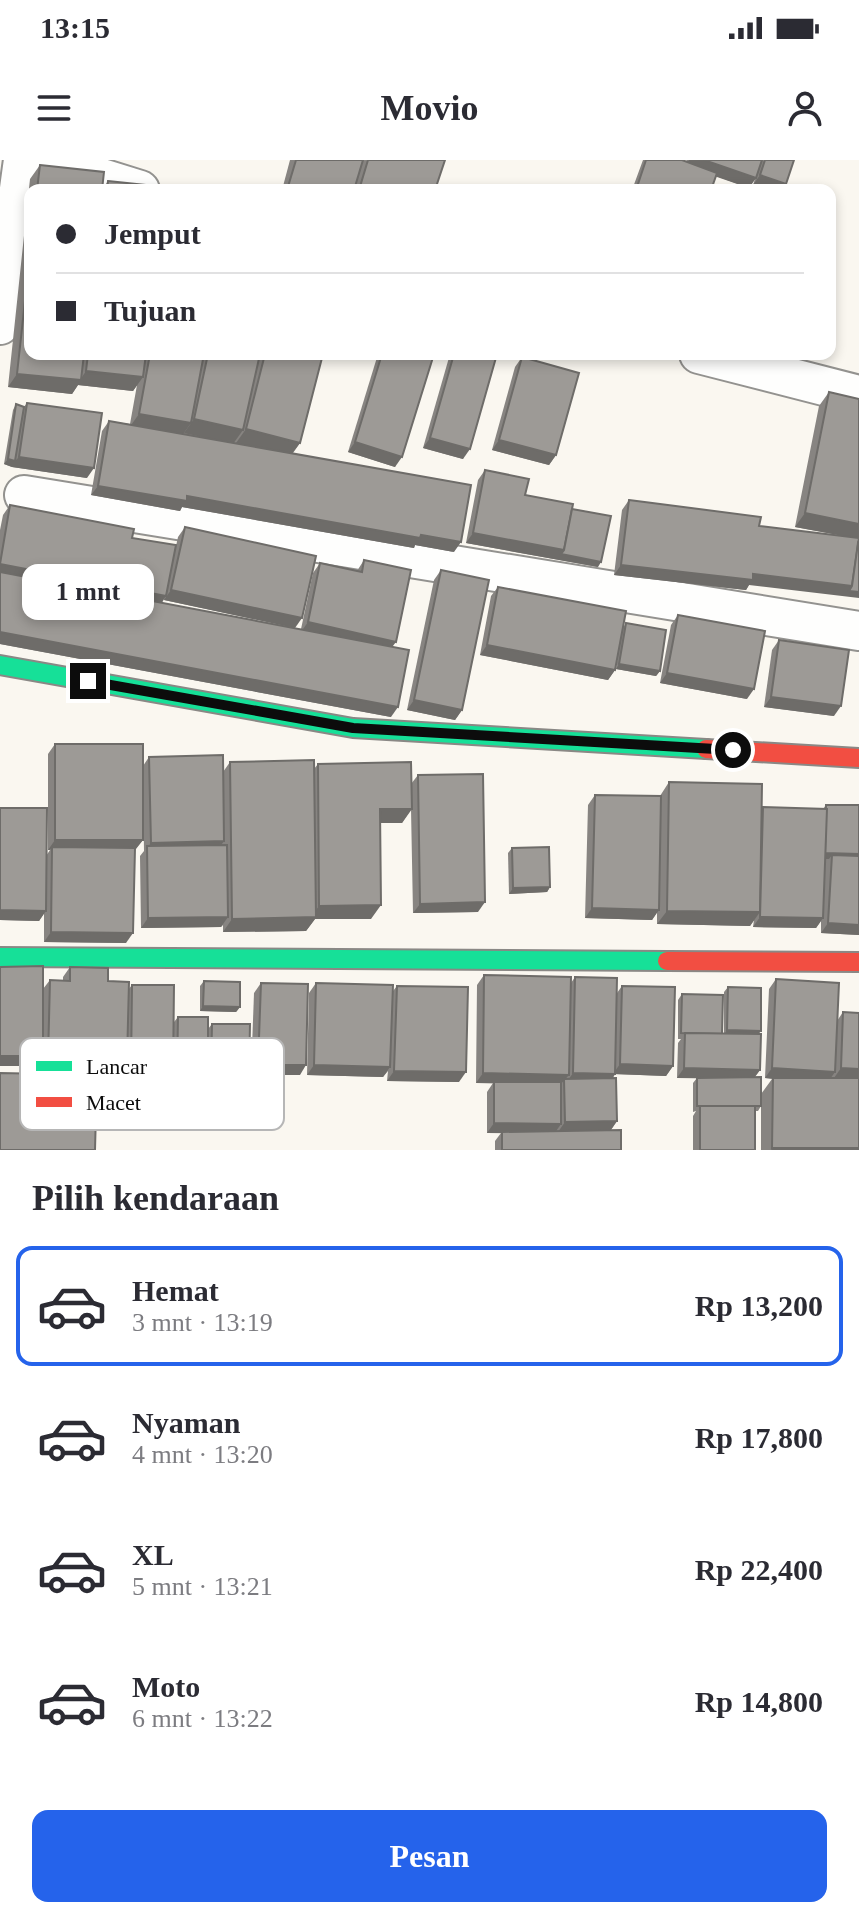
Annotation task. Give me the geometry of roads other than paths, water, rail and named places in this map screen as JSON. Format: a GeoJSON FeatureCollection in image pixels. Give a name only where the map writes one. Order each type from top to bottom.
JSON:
{"type":"FeatureCollection","features":[{"type":"Feature","properties":{"kind":"street"},"geometry":{"type":"LineString","coordinates":[[0,325],[23,160]]}},
{"type":"Feature","properties":{"kind":"street"},"geometry":{"type":"LineString","coordinates":[[44,160],[121,184]]}},
{"type":"Feature","properties":{"kind":"street"},"geometry":{"type":"LineString","coordinates":[[722,360],[859,395]]}},
{"type":"Feature","properties":{"kind":"street"},"geometry":{"type":"LineString","coordinates":[[24,495],[859,631]]}},
{"type":"Feature","properties":{"kind":"street"},"geometry":{"type":"LineString","coordinates":[[0,665],[353,728],[859,758]]}},
{"type":"Feature","properties":{"kind":"street"},"geometry":{"type":"LineString","coordinates":[[0,957],[859,962]]}}]}
